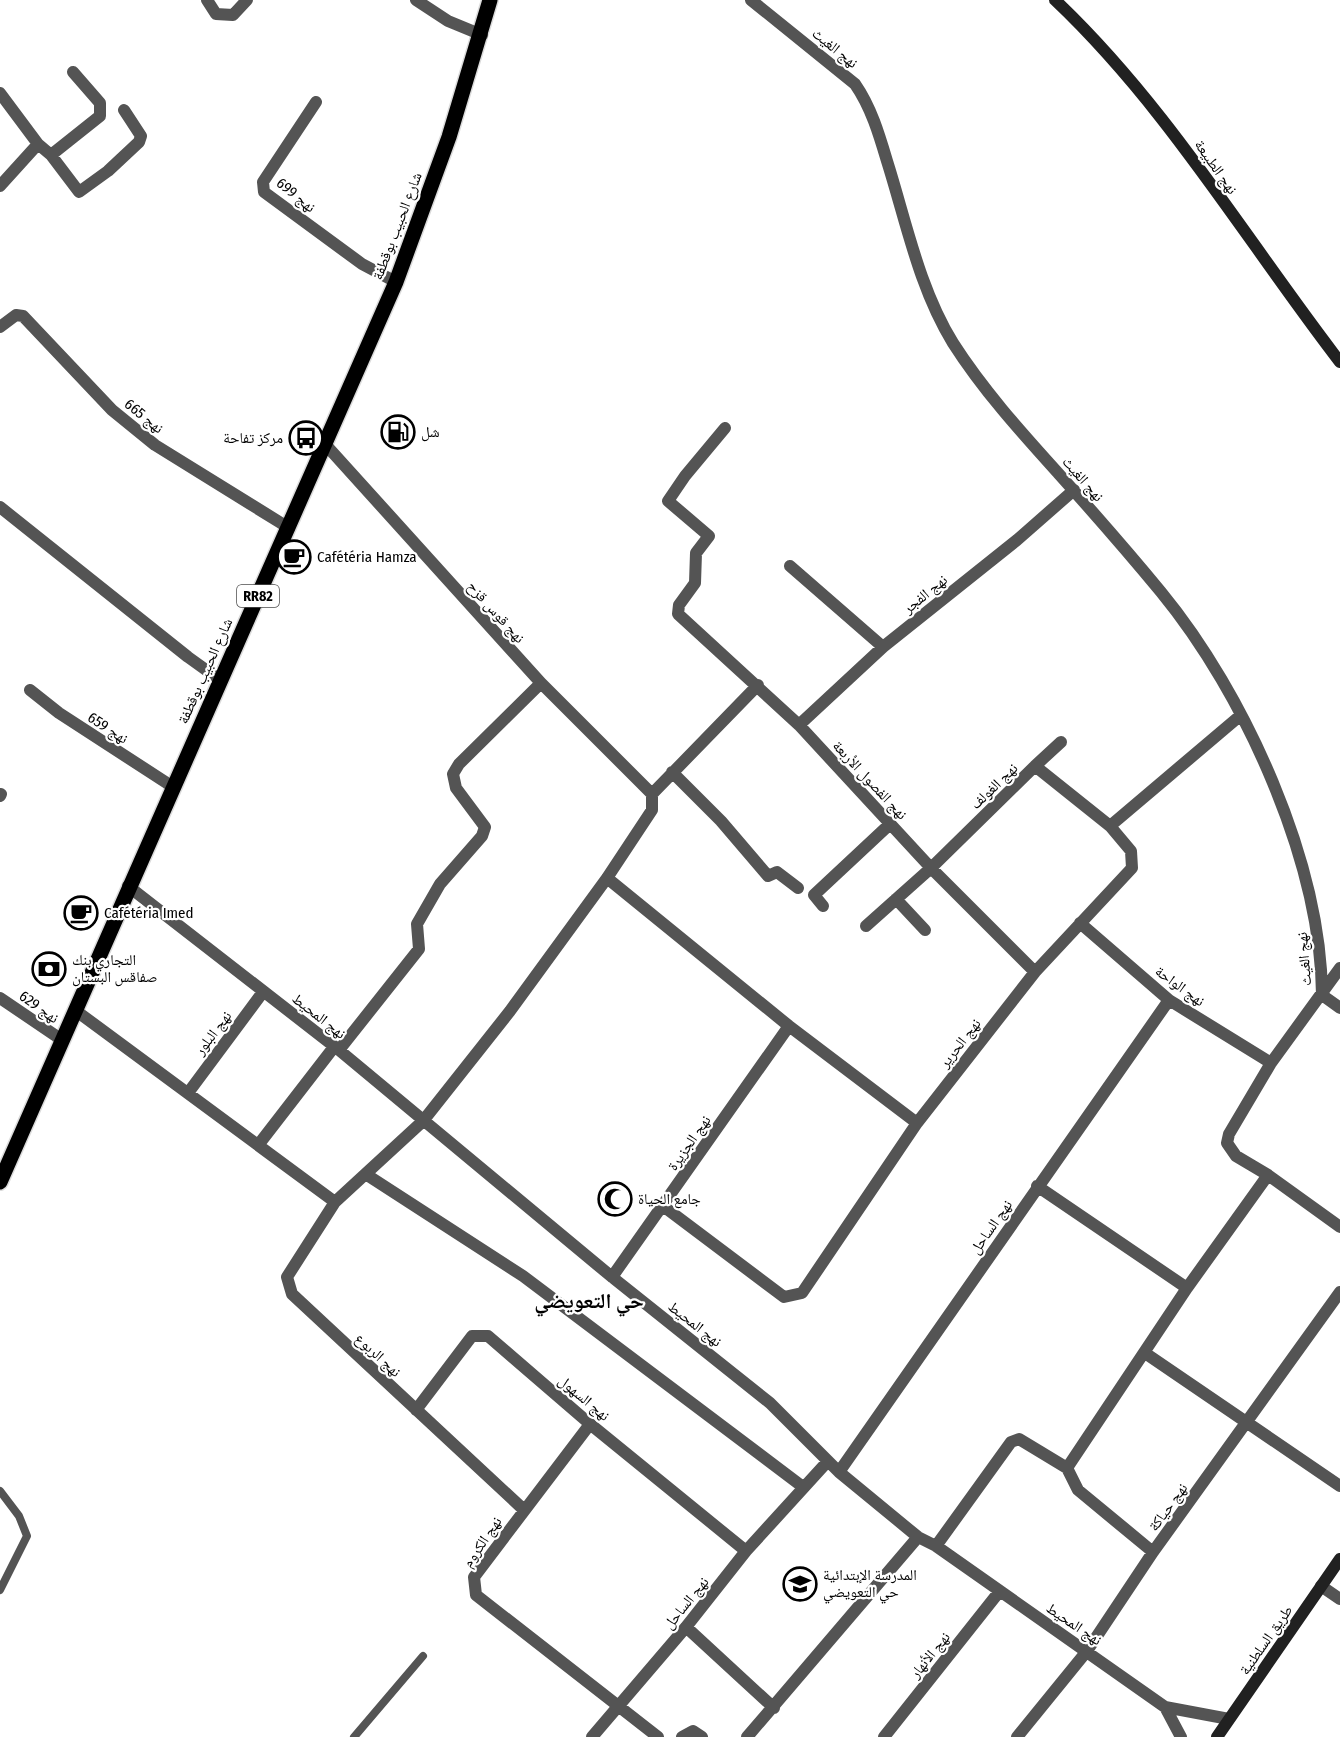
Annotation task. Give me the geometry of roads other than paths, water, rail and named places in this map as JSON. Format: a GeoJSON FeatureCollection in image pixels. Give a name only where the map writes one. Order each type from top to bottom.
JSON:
{"type":"FeatureCollection","features":[{"type":"Feature","properties":{"kind":"main road","name":"شارع الحبيب بوقطفة"},"geometry":{"type":"LineString","coordinates":[[0,1182],[128,886],[289,528],[396,282],[449,137],[482,35],[490,0]]}},
{"type":"Feature","properties":{"kind":"street"},"geometry":{"type":"LineString","coordinates":[[207,0],[216,14],[233,15],[248,0]]}},
{"type":"Feature","properties":{"kind":"street"},"geometry":{"type":"LineString","coordinates":[[416,0],[448,21],[482,35]]}},
{"type":"Feature","properties":{"kind":"street","name":"نهج الغيث"},"geometry":{"type":"LineString","coordinates":[[751,0],[855,84],[863,96],[883,146],[937,315],[954,344],[994,400],[1074,490],[1185,624],[1208,657],[1241,715],[1275,791],[1308,891],[1322,959],[1322,995],[1340,1008]]}},
{"type":"Feature","properties":{"kind":"street","name":"نهج الطبيعة"},"geometry":{"type":"LineString","coordinates":[[1055,0],[1110,56],[1161,117],[1280,284],[1340,362]]}},
{"type":"Feature","properties":{"kind":"street"},"geometry":{"type":"LineString","coordinates":[[51,155],[100,116],[100,103],[73,72]]}},
{"type":"Feature","properties":{"kind":"street"},"geometry":{"type":"LineString","coordinates":[[0,93],[38,144],[51,155],[79,192],[108,171],[139,142],[141,136],[124,110]]}},
{"type":"Feature","properties":{"kind":"street","name":"نهج 699"},"geometry":{"type":"LineString","coordinates":[[316,102],[263,182],[264,192],[362,264],[396,282]]}},
{"type":"Feature","properties":{"kind":"street"},"geometry":{"type":"LineString","coordinates":[[0,186],[38,144]]}},
{"type":"Feature","properties":{"kind":"street","name":"نهج 665"},"geometry":{"type":"LineString","coordinates":[[0,327],[16,315],[23,316],[112,410],[155,445],[289,528]]}},
{"type":"Feature","properties":{"kind":"street","name":"نهج الفصول الأربعة"},"geometry":{"type":"LineString","coordinates":[[725,428],[685,476],[668,501],[709,536],[696,554],[695,583],[679,605],[678,614],[799,725],[931,868],[1035,972]]}},
{"type":"Feature","properties":{"kind":"street","name":"نهج قوس قزح"},"geometry":{"type":"LineString","coordinates":[[325,444],[541,683],[652,794]]}},
{"type":"Feature","properties":{"kind":"street","name":"نهج الفجر"},"geometry":{"type":"LineString","coordinates":[[799,725],[883,646],[1017,540],[1074,490]]}},
{"type":"Feature","properties":{"kind":"street"},"geometry":{"type":"LineString","coordinates":[[0,507],[220,680]]}},
{"type":"Feature","properties":{"kind":"street"},"geometry":{"type":"LineString","coordinates":[[790,566],[883,646]]}},
{"type":"Feature","properties":{"kind":"street"},"geometry":{"type":"LineString","coordinates":[[259,1144],[419,949],[417,924],[440,884],[482,836],[485,827],[456,788],[453,774],[459,765],[541,683]]}},
{"type":"Feature","properties":{"kind":"street"},"geometry":{"type":"LineString","coordinates":[[652,794],[758,686]]}},
{"type":"Feature","properties":{"kind":"street","name":"نهج 659"},"geometry":{"type":"LineString","coordinates":[[30,690],[59,713],[173,787]]}},
{"type":"Feature","properties":{"kind":"street"},"geometry":{"type":"LineString","coordinates":[[1110,826],[1241,715]]}},
{"type":"Feature","properties":{"kind":"street"},"geometry":{"type":"LineString","coordinates":[[1035,766],[1061,742]]}},
{"type":"Feature","properties":{"kind":"street","name":"نهج الغولف"},"geometry":{"type":"LineString","coordinates":[[866,926],[931,868],[1035,766],[1110,826]]}},
{"type":"Feature","properties":{"kind":"street"},"geometry":{"type":"LineString","coordinates":[[672,772],[721,820],[768,876],[777,872],[798,888]]}},
{"type":"Feature","properties":{"kind":"street","name":"نهج الربوع"},"geometry":{"type":"LineString","coordinates":[[524,1509],[292,1294],[288,1277],[335,1202],[367,1175],[423,1121],[510,1011],[607,878],[652,810],[652,794]]}},
{"type":"Feature","properties":{"kind":"street"},"geometry":{"type":"LineString","coordinates":[[822,906],[814,895],[890,824]]}},
{"type":"Feature","properties":{"kind":"street","name":"نهج الحرير"},"geometry":{"type":"LineString","coordinates":[[663,1206],[784,1297],[802,1293],[917,1123],[1035,972],[1132,868],[1131,851],[1110,826]]}},
{"type":"Feature","properties":{"kind":"street"},"geometry":{"type":"LineString","coordinates":[[607,878],[789,1026],[917,1123]]}},
{"type":"Feature","properties":{"kind":"street","name":"نهج المحيط"},"geometry":{"type":"LineString","coordinates":[[128,886],[337,1049],[612,1277],[770,1403],[839,1472],[918,1537],[936,1546],[1165,1707],[1229,1719]]}},
{"type":"Feature","properties":{"kind":"street"},"geometry":{"type":"LineString","coordinates":[[896,899],[925,930]]}},
{"type":"Feature","properties":{"kind":"street","name":"نهج الواحة"},"geometry":{"type":"LineString","coordinates":[[1080,923],[1169,1000],[1271,1063]]}},
{"type":"Feature","properties":{"kind":"street"},"geometry":{"type":"LineString","coordinates":[[1340,968],[1271,1063],[1229,1134],[1227,1143],[1236,1156],[1268,1175],[1340,1227]]}},
{"type":"Feature","properties":{"kind":"street","name":"نهج البلور"},"geometry":{"type":"LineString","coordinates":[[188,1093],[263,992]]}},
{"type":"Feature","properties":{"kind":"street","name":"نهج 629"},"geometry":{"type":"LineString","coordinates":[[0,998],[62,1040]]}},
{"type":"Feature","properties":{"kind":"street","name":"نهج الساحل"},"geometry":{"type":"LineString","coordinates":[[839,1472],[1169,1000]]}},
{"type":"Feature","properties":{"kind":"street"},"geometry":{"type":"LineString","coordinates":[[75,1010],[335,1202]]}},
{"type":"Feature","properties":{"kind":"street","name":"نهج الجزيرة"},"geometry":{"type":"LineString","coordinates":[[612,1277],[789,1026]]}},
{"type":"Feature","properties":{"kind":"street"},"geometry":{"type":"LineString","coordinates":[[367,1175],[523,1276],[803,1486]]}},
{"type":"Feature","properties":{"kind":"street"},"geometry":{"type":"LineString","coordinates":[[1067,1468],[1187,1288],[1268,1175]]}},
{"type":"Feature","properties":{"kind":"street"},"geometry":{"type":"LineString","coordinates":[[1037,1186],[1187,1288]]}},
{"type":"Feature","properties":{"kind":"street","name":"نهج حياكة"},"geometry":{"type":"LineString","coordinates":[[1017,1737],[1086,1651],[1153,1552],[1340,1292]]}},
{"type":"Feature","properties":{"kind":"street","name":"نهج السهول"},"geometry":{"type":"LineString","coordinates":[[416,1410],[472,1336],[488,1336],[590,1424],[746,1551]]}},
{"type":"Feature","properties":{"kind":"street"},"geometry":{"type":"LineString","coordinates":[[1145,1353],[1340,1486]]}},
{"type":"Feature","properties":{"kind":"street","name":"نهج الكروم"},"geometry":{"type":"LineString","coordinates":[[590,1424],[474,1577],[476,1595],[658,1737]]}},
{"type":"Feature","properties":{"kind":"street"},"geometry":{"type":"LineString","coordinates":[[936,1546],[1011,1442],[1022,1440],[1067,1468],[1078,1490],[1153,1552]]}},
{"type":"Feature","properties":{"kind":"street","name":"نهج الساحل"},"geometry":{"type":"LineString","coordinates":[[592,1737],[616,1706],[686,1627],[746,1551],[828,1461]]}},
{"type":"Feature","properties":{"kind":"street"},"geometry":{"type":"LineString","coordinates":[[747,1737],[918,1537]]}},
{"type":"Feature","properties":{"kind":"street","name":"طريق السلطنية"},"geometry":{"type":"LineString","coordinates":[[1217,1737],[1340,1559]]}},
{"type":"Feature","properties":{"kind":"street"},"geometry":{"type":"LineString","coordinates":[[1321,1586],[1340,1599]]}},
{"type":"Feature","properties":{"kind":"street","name":"نهج الأنهار"},"geometry":{"type":"LineString","coordinates":[[884,1737],[999,1592]]}},
{"type":"Feature","properties":{"kind":"street"},"geometry":{"type":"LineString","coordinates":[[686,1627],[774,1708]]}},
{"type":"Feature","properties":{"kind":"street","name":"نهج المحيط"},"geometry":{"type":"LineString","coordinates":[[1165,1707],[1181,1737]]}},
{"type":"Feature","properties":{"kind":"street"},"geometry":{"type":"LineString","coordinates":[[682,1737],[693,1731],[702,1737]]}},
{"type":"Feature","properties":{"kind":"lane"},"geometry":{"type":"LineString","coordinates":[[0,1491],[19,1516],[27,1536],[0,1590]]}},
{"type":"Feature","properties":{"kind":"lane"},"geometry":{"type":"LineString","coordinates":[[354,1737],[423,1656]]}},
{"type":"Feature","properties":{"kind":"place","name":"شل"},"geometry":{"type":"Point","coordinates":[398,432]}},
{"type":"Feature","properties":{"kind":"place","name":"مركز تفاحة"},"geometry":{"type":"Point","coordinates":[306,438]}},
{"type":"Feature","properties":{"kind":"place","name":"Cafétéria Hamza"},"geometry":{"type":"Point","coordinates":[294,557]}},
{"type":"Feature","properties":{"kind":"place","name":"Cafétéria Imed"},"geometry":{"type":"Point","coordinates":[81,913]}},
{"type":"Feature","properties":{"kind":"place","name":"التجاري بنك صفاقس البستان"},"geometry":{"type":"Point","coordinates":[49,969]}},
{"type":"Feature","properties":{"kind":"place","name":"جامع الحياة"},"geometry":{"type":"Point","coordinates":[615,1199]}},
{"type":"Feature","properties":{"kind":"place","name":"المدرسة الإبتدائية حي التعويضي"},"geometry":{"type":"Point","coordinates":[800,1584]}},
{"type":"Feature","properties":{"kind":"district","name":"حي التعويضي"},"geometry":{"type":"Point","coordinates":[589,1301]}}]}
